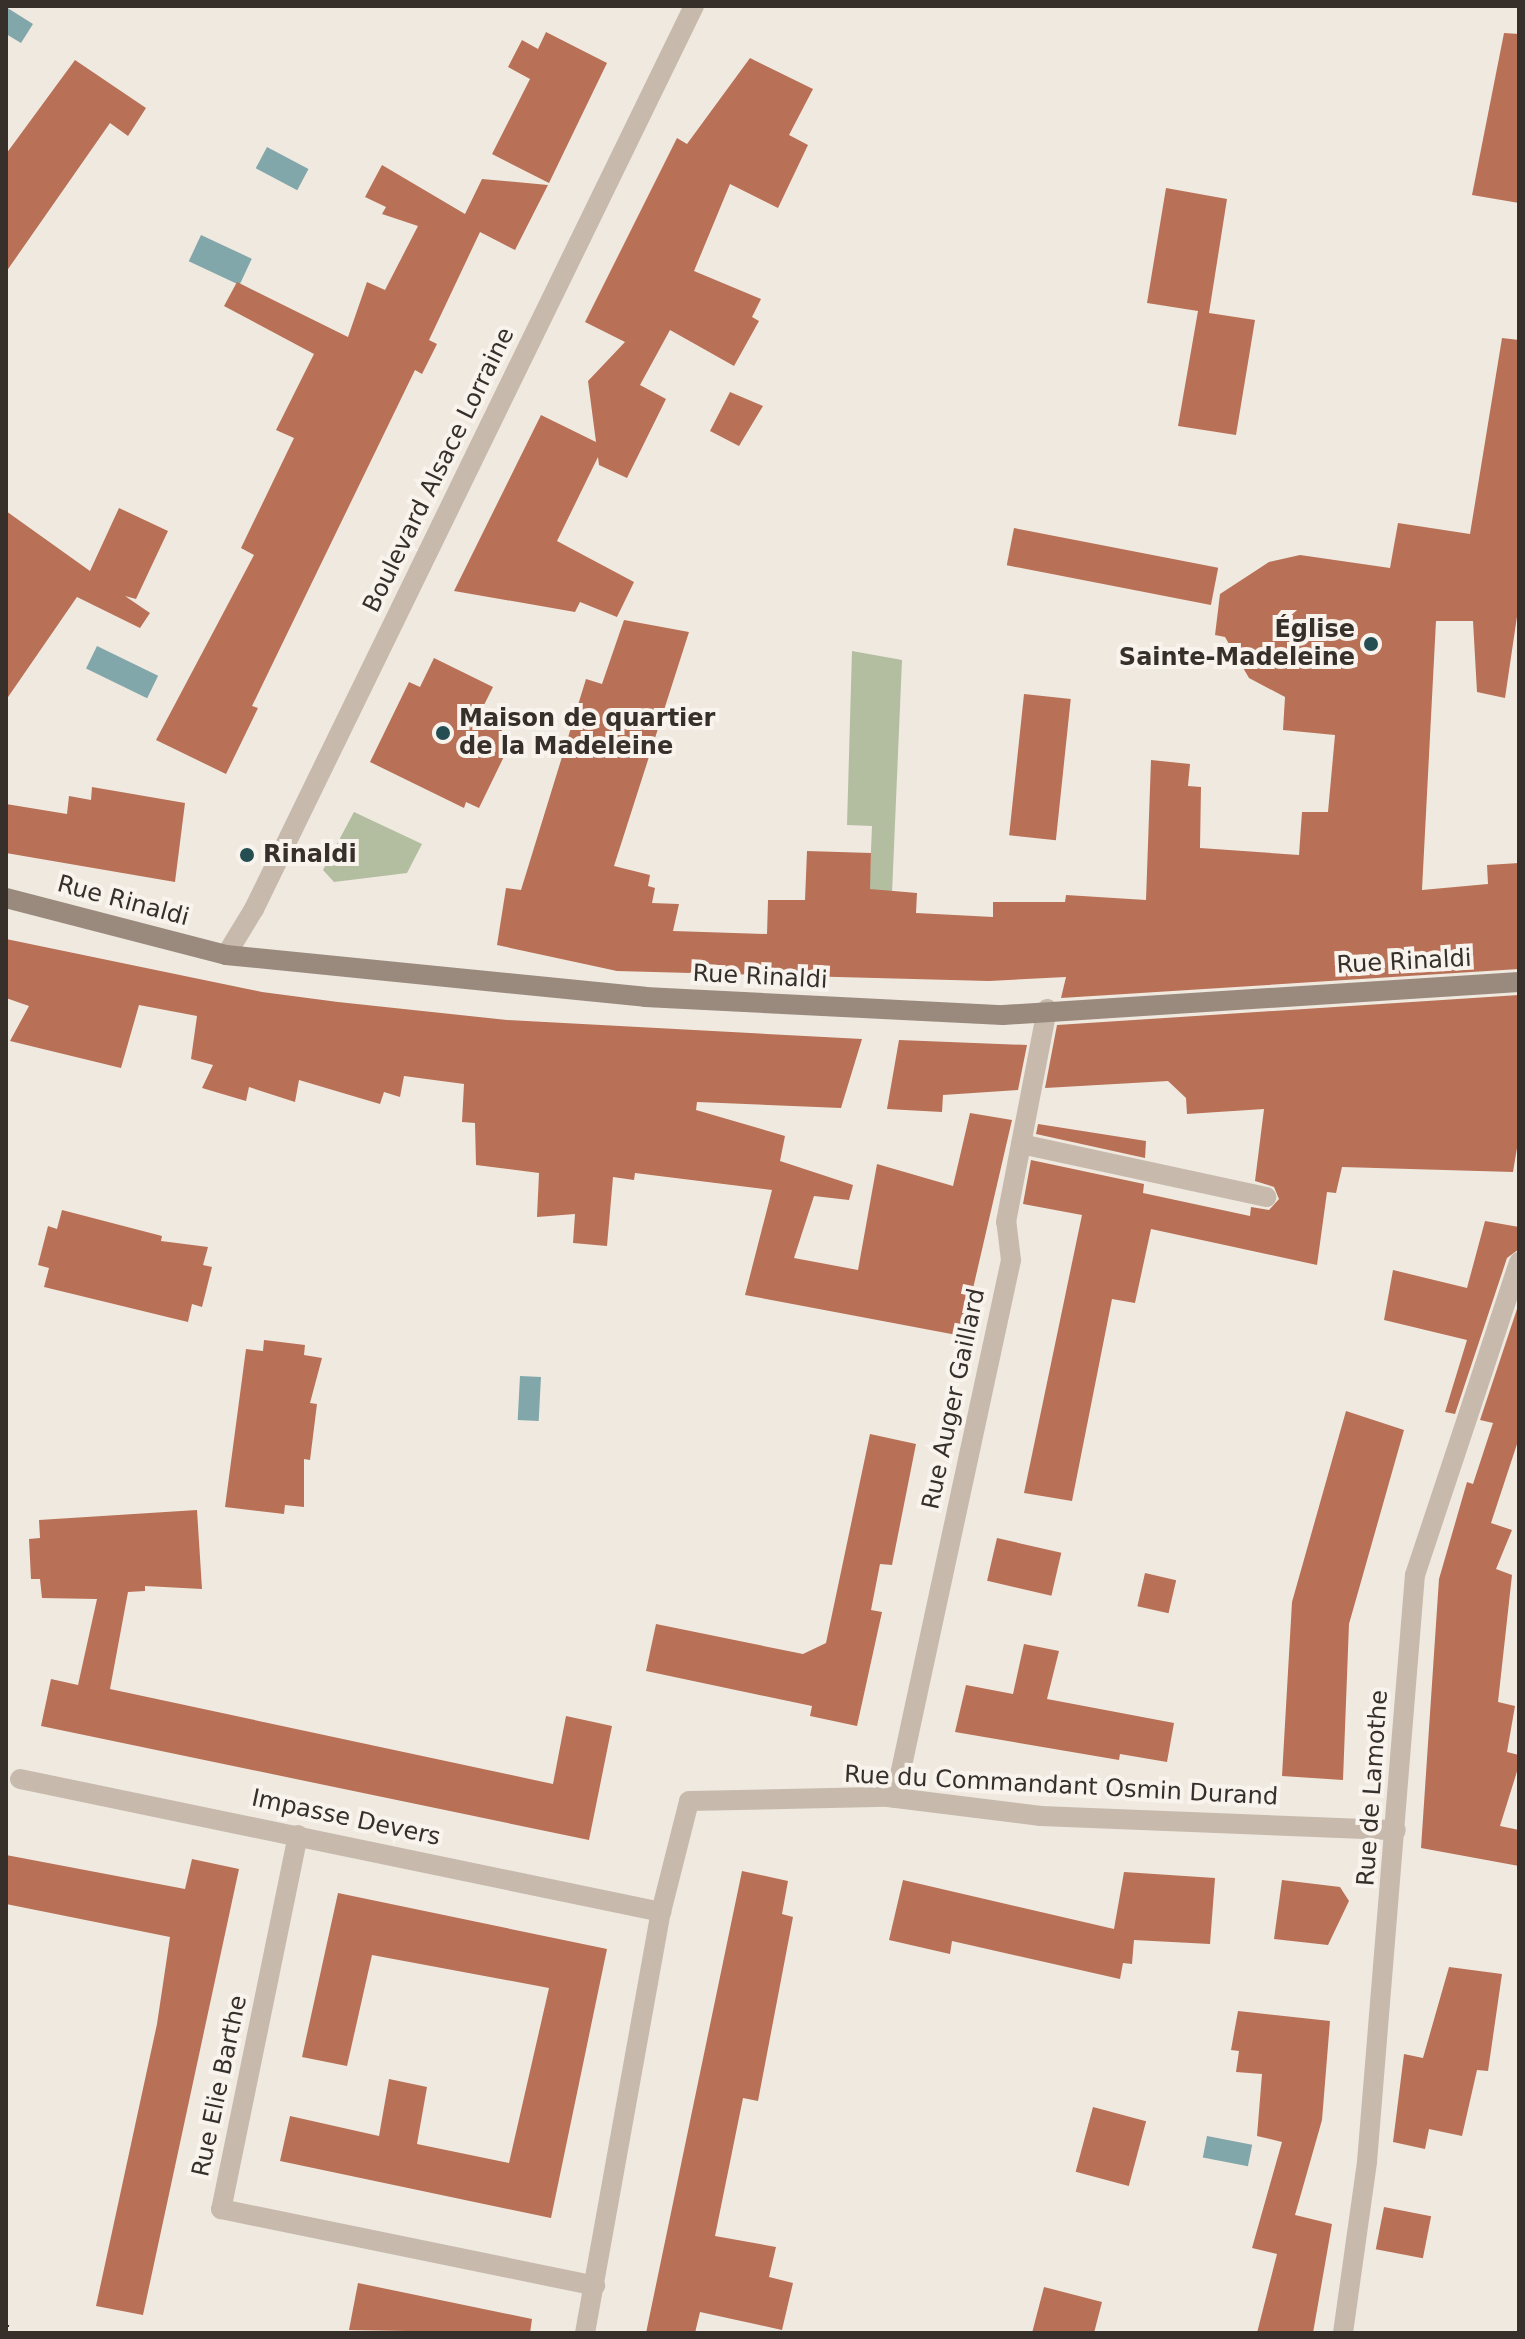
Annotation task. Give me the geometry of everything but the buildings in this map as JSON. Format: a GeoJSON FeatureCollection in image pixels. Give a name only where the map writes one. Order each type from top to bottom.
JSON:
{"type":"FeatureCollection","features":[{"type":"Feature","properties":{"kind":"street","name":"Boulevard Alsace Lorraine"},"geometry":{"type":"LineString","coordinates":[[226,955],[254,909],[694,6]]}},
{"type":"Feature","properties":{"kind":"street","name":"Rue Rinaldi"},"geometry":{"type":"LineString","coordinates":[[6,898],[226,955],[645,997],[1003,1015],[1047,1009],[1519,982]]}},
{"type":"Feature","properties":{"kind":"street","name":"Rue Auger Gaillard"},"geometry":{"type":"LineString","coordinates":[[895,1798],[1011,1260],[1006,1222],[1047,1009]]}},
{"type":"Feature","properties":{"kind":"street"},"geometry":{"type":"LineString","coordinates":[[1021,1144],[1266,1197]]}},
{"type":"Feature","properties":{"kind":"street","name":"Rue de Lamothe"},"geometry":{"type":"LineString","coordinates":[[1343,2333],[1367,2162],[1415,1575],[1519,1262]]}},
{"type":"Feature","properties":{"kind":"street","name":"Impasse Devers"},"geometry":{"type":"LineString","coordinates":[[20,1779],[661,1912]]}},
{"type":"Feature","properties":{"kind":"street","name":"Rue du Commandant Osmin Durand"},"geometry":{"type":"LineString","coordinates":[[585,2333],[661,1912],[689,1801],[895,1798],[1041,1816],[1396,1830]]}},
{"type":"Feature","properties":{"kind":"street","name":"Rue Elie Barthe"},"geometry":{"type":"LineString","coordinates":[[298,1835],[221,2209],[595,2286]]}},
{"type":"Feature","properties":{"kind":"green space"},"geometry":{"type":"Polygon","coordinates":[[[852,651],[902,660],[891,917],[846,875],[870,875],[872,826],[847,825],[852,651]]]}},
{"type":"Feature","properties":{"kind":"green space"},"geometry":{"type":"Polygon","coordinates":[[[354,812],[422,844],[407,873],[334,882],[323,870],[354,812]]]}},
{"type":"Feature","properties":{"kind":"water"},"geometry":{"type":"Polygon","coordinates":[[[6,7],[33,24],[21,43],[6,34],[6,7]]]}},
{"type":"Feature","properties":{"kind":"water"},"geometry":{"type":"Polygon","coordinates":[[[267,147],[308,169],[297,190],[256,168],[267,147]]]}},
{"type":"Feature","properties":{"kind":"water"},"geometry":{"type":"Polygon","coordinates":[[[201,235],[252,259],[239,285],[189,261],[201,235]]]}},
{"type":"Feature","properties":{"kind":"water"},"geometry":{"type":"Polygon","coordinates":[[[97,646],[158,676],[147,698],[86,668],[97,646]]]}},
{"type":"Feature","properties":{"kind":"water"},"geometry":{"type":"Polygon","coordinates":[[[520,1376],[541,1377],[539,1421],[518,1420],[520,1376]]]}},
{"type":"Feature","properties":{"kind":"water"},"geometry":{"type":"Polygon","coordinates":[[[1207,2136],[1252,2145],[1248,2166],[1203,2158],[1207,2136]]]}},
{"type":"Feature","properties":{"kind":"railway"},"geometry":{"type":"LineString","coordinates":[[6,2326],[10,2333]]}},
{"type":"Feature","properties":{"kind":"place","name":"Église Sainte-Madeleine"},"geometry":{"type":"Point","coordinates":[1371,644]}},
{"type":"Feature","properties":{"kind":"place","name":"Maison de quartier de la Madeleine"},"geometry":{"type":"Point","coordinates":[443,733]}},
{"type":"Feature","properties":{"kind":"place","name":"Rinaldi"},"geometry":{"type":"Point","coordinates":[247,855]}}]}
